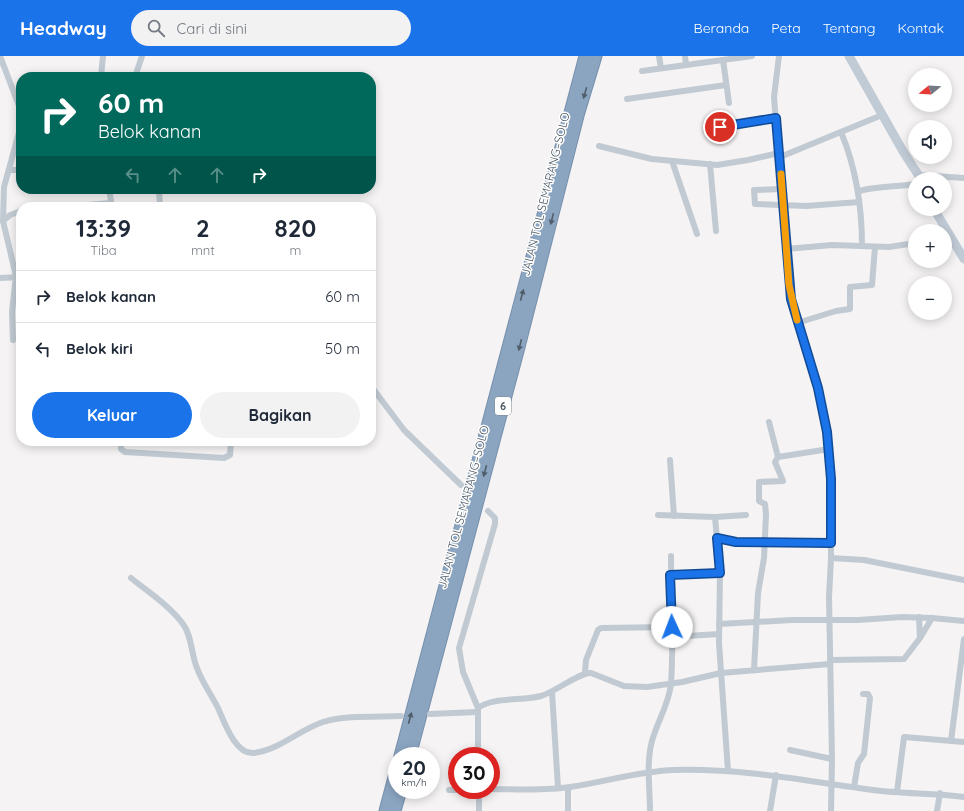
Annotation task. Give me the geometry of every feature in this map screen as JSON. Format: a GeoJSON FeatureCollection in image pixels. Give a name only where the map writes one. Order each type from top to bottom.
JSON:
{"type":"FeatureCollection","features":[{"type":"Feature","properties":{"kind":"highway","name":"JALAN TOL SEMARANG–SOLO"},"geometry":{"type":"LineString","coordinates":[[402,747],[585,56]]}},
{"type":"Feature","properties":{"kind":"highway","name":"JALAN TOL SEMARANG–SOLO"},"geometry":{"type":"LineString","coordinates":[[412,747],[518,351],[579,112],[596,56]]}},
{"type":"Feature","properties":{"kind":"highway"},"geometry":{"type":"LineString","coordinates":[[384,811],[388,797]]}},
{"type":"Feature","properties":{"kind":"highway"},"geometry":{"type":"LineString","coordinates":[[395,811],[398,799]]}},
{"type":"Feature","properties":{"kind":"main road"},"geometry":{"type":"LineString","coordinates":[[849,56],[914,172]]}},
{"type":"Feature","properties":{"kind":"main road"},"geometry":{"type":"LineString","coordinates":[[952,241],[964,259]]}},
{"type":"Feature","properties":{"kind":"street"},"geometry":{"type":"LineString","coordinates":[[0,56],[16,98]]}},
{"type":"Feature","properties":{"kind":"street"},"geometry":{"type":"LineString","coordinates":[[101,72],[102,56]]}},
{"type":"Feature","properties":{"kind":"street"},"geometry":{"type":"LineString","coordinates":[[137,72],[142,56]]}},
{"type":"Feature","properties":{"kind":"street"},"geometry":{"type":"LineString","coordinates":[[659,56],[661,68]]}},
{"type":"Feature","properties":{"kind":"street"},"geometry":{"type":"LineString","coordinates":[[685,56],[686,64]]}},
{"type":"Feature","properties":{"kind":"street"},"geometry":{"type":"LineString","coordinates":[[642,71],[752,56]]}},
{"type":"Feature","properties":{"kind":"street"},"geometry":{"type":"LineString","coordinates":[[779,56],[775,85],[776,118],[789,285],[797,323],[822,405],[829,449],[831,543],[829,621],[832,759],[831,811]]}},
{"type":"Feature","properties":{"kind":"street"},"geometry":{"type":"LineString","coordinates":[[723,60],[729,103]]}},
{"type":"Feature","properties":{"kind":"street"},"geometry":{"type":"LineString","coordinates":[[627,99],[726,85]]}},
{"type":"Feature","properties":{"kind":"street"},"geometry":{"type":"LineString","coordinates":[[599,146],[634,156],[672,161],[729,164],[780,155],[882,115]]}},
{"type":"Feature","properties":{"kind":"street"},"geometry":{"type":"LineString","coordinates":[[720,127],[776,118]]}},
{"type":"Feature","properties":{"kind":"street"},"geometry":{"type":"LineString","coordinates":[[841,132],[849,152],[859,191],[862,246]]}},
{"type":"Feature","properties":{"kind":"street"},"geometry":{"type":"LineString","coordinates":[[16,143],[4,187],[4,221],[16,269]]}},
{"type":"Feature","properties":{"kind":"street"},"geometry":{"type":"LineString","coordinates":[[672,161],[697,234]]}},
{"type":"Feature","properties":{"kind":"street"},"geometry":{"type":"LineString","coordinates":[[710,164],[716,231]]}},
{"type":"Feature","properties":{"kind":"street"},"geometry":{"type":"LineString","coordinates":[[9,170],[16,170]]}},
{"type":"Feature","properties":{"kind":"street"},"geometry":{"type":"LineString","coordinates":[[952,178],[964,178]]}},
{"type":"Feature","properties":{"kind":"street"},"geometry":{"type":"LineString","coordinates":[[859,191],[882,186],[895,187],[908,182]]}},
{"type":"Feature","properties":{"kind":"street"},"geometry":{"type":"LineString","coordinates":[[782,189],[754,190],[755,204],[783,206],[859,202]]}},
{"type":"Feature","properties":{"kind":"street"},"geometry":{"type":"LineString","coordinates":[[4,221],[10,215],[16,213]]}},
{"type":"Feature","properties":{"kind":"street"},"geometry":{"type":"LineString","coordinates":[[786,249],[832,245],[875,247],[908,244]]}},
{"type":"Feature","properties":{"kind":"street"},"geometry":{"type":"LineString","coordinates":[[797,323],[836,311],[850,309],[850,287],[872,285],[875,247]]}},
{"type":"Feature","properties":{"kind":"street"},"geometry":{"type":"LineString","coordinates":[[0,278],[16,277]]}},
{"type":"Feature","properties":{"kind":"street"},"geometry":{"type":"LineString","coordinates":[[13,340],[12,312],[16,289]]}},
{"type":"Feature","properties":{"kind":"street"},"geometry":{"type":"LineString","coordinates":[[376,393],[404,430],[461,485]]}},
{"type":"Feature","properties":{"kind":"street"},"geometry":{"type":"LineString","coordinates":[[754,670],[758,593],[764,558],[766,507],[759,501],[759,482],[783,481],[775,462],[778,457],[769,422]]}},
{"type":"Feature","properties":{"kind":"street"},"geometry":{"type":"LineString","coordinates":[[121,446],[121,450],[125,452],[224,458],[230,455],[231,446]]}},
{"type":"Feature","properties":{"kind":"street"},"geometry":{"type":"LineString","coordinates":[[778,457],[829,449]]}},
{"type":"Feature","properties":{"kind":"street"},"geometry":{"type":"LineString","coordinates":[[670,460],[674,516]]}},
{"type":"Feature","properties":{"kind":"street"},"geometry":{"type":"LineString","coordinates":[[478,747],[478,710],[463,672],[459,648],[495,524],[495,518],[488,511]]}},
{"type":"Feature","properties":{"kind":"street"},"geometry":{"type":"LineString","coordinates":[[658,516],[715,517],[746,515]]}},
{"type":"Feature","properties":{"kind":"street"},"geometry":{"type":"LineString","coordinates":[[715,517],[720,573],[719,634],[728,771]]}},
{"type":"Feature","properties":{"kind":"street"},"geometry":{"type":"LineString","coordinates":[[717,538],[736,542],[765,541],[831,543]]}},
{"type":"Feature","properties":{"kind":"street"},"geometry":{"type":"LineString","coordinates":[[650,811],[649,772],[652,741],[666,705],[671,684],[671,556]]}},
{"type":"Feature","properties":{"kind":"street"},"geometry":{"type":"LineString","coordinates":[[831,558],[864,560],[964,580]]}},
{"type":"Feature","properties":{"kind":"street"},"geometry":{"type":"LineString","coordinates":[[670,575],[720,573]]}},
{"type":"Feature","properties":{"kind":"street"},"geometry":{"type":"LineString","coordinates":[[131,578],[184,625],[196,666],[207,691],[234,741],[245,751],[252,753],[259,752],[286,742],[323,722],[401,716]]}},
{"type":"Feature","properties":{"kind":"street"},"geometry":{"type":"LineString","coordinates":[[719,624],[792,620],[829,621],[919,617],[964,621]]}},
{"type":"Feature","properties":{"kind":"street"},"geometry":{"type":"LineString","coordinates":[[919,617],[920,638]]}},
{"type":"Feature","properties":{"kind":"street"},"geometry":{"type":"LineString","coordinates":[[430,714],[478,710],[489,703],[540,696],[552,692],[585,674],[591,673],[624,686],[647,687],[671,684],[721,673],[830,662],[904,659],[920,638],[932,618]]}},
{"type":"Feature","properties":{"kind":"street"},"geometry":{"type":"LineString","coordinates":[[585,674],[586,660],[598,630],[602,628],[672,627]]}},
{"type":"Feature","properties":{"kind":"street"},"geometry":{"type":"LineString","coordinates":[[672,637],[719,634]]}},
{"type":"Feature","properties":{"kind":"street"},"geometry":{"type":"LineString","coordinates":[[951,741],[964,639]]}},
{"type":"Feature","properties":{"kind":"street"},"geometry":{"type":"LineString","coordinates":[[552,692],[558,788]]}},
{"type":"Feature","properties":{"kind":"street"},"geometry":{"type":"LineString","coordinates":[[854,787],[858,763],[864,754],[870,698],[868,694],[863,694]]}},
{"type":"Feature","properties":{"kind":"street"},"geometry":{"type":"LineString","coordinates":[[898,792],[904,737],[964,742]]}},
{"type":"Feature","properties":{"kind":"street"},"geometry":{"type":"LineString","coordinates":[[790,750],[832,759]]}},
{"type":"Feature","properties":{"kind":"street"},"geometry":{"type":"LineString","coordinates":[[500,789],[568,788],[649,772],[676,770],[728,771],[776,775],[854,787],[898,792],[940,793],[964,797]]}},
{"type":"Feature","properties":{"kind":"street"},"geometry":{"type":"LineString","coordinates":[[770,811],[776,775]]}},
{"type":"Feature","properties":{"kind":"street"},"geometry":{"type":"LineString","coordinates":[[568,788],[568,811]]}},
{"type":"Feature","properties":{"kind":"street"},"geometry":{"type":"LineString","coordinates":[[937,811],[940,793]]}},
{"type":"Feature","properties":{"kind":"street"},"geometry":{"type":"LineString","coordinates":[[479,811],[480,799]]}},
{"type":"Feature","properties":{"kind":"slow traffic"},"geometry":{"type":"LineString","coordinates":[[781,174],[789,285],[797,320]]}},
{"type":"Feature","properties":{"kind":"route"},"geometry":{"type":"LineString","coordinates":[[672,627],[670,575],[720,573],[717,538],[736,542],[765,541],[831,543],[831,479],[827,432],[818,388],[791,299],[776,118],[720,127]]}}]}
